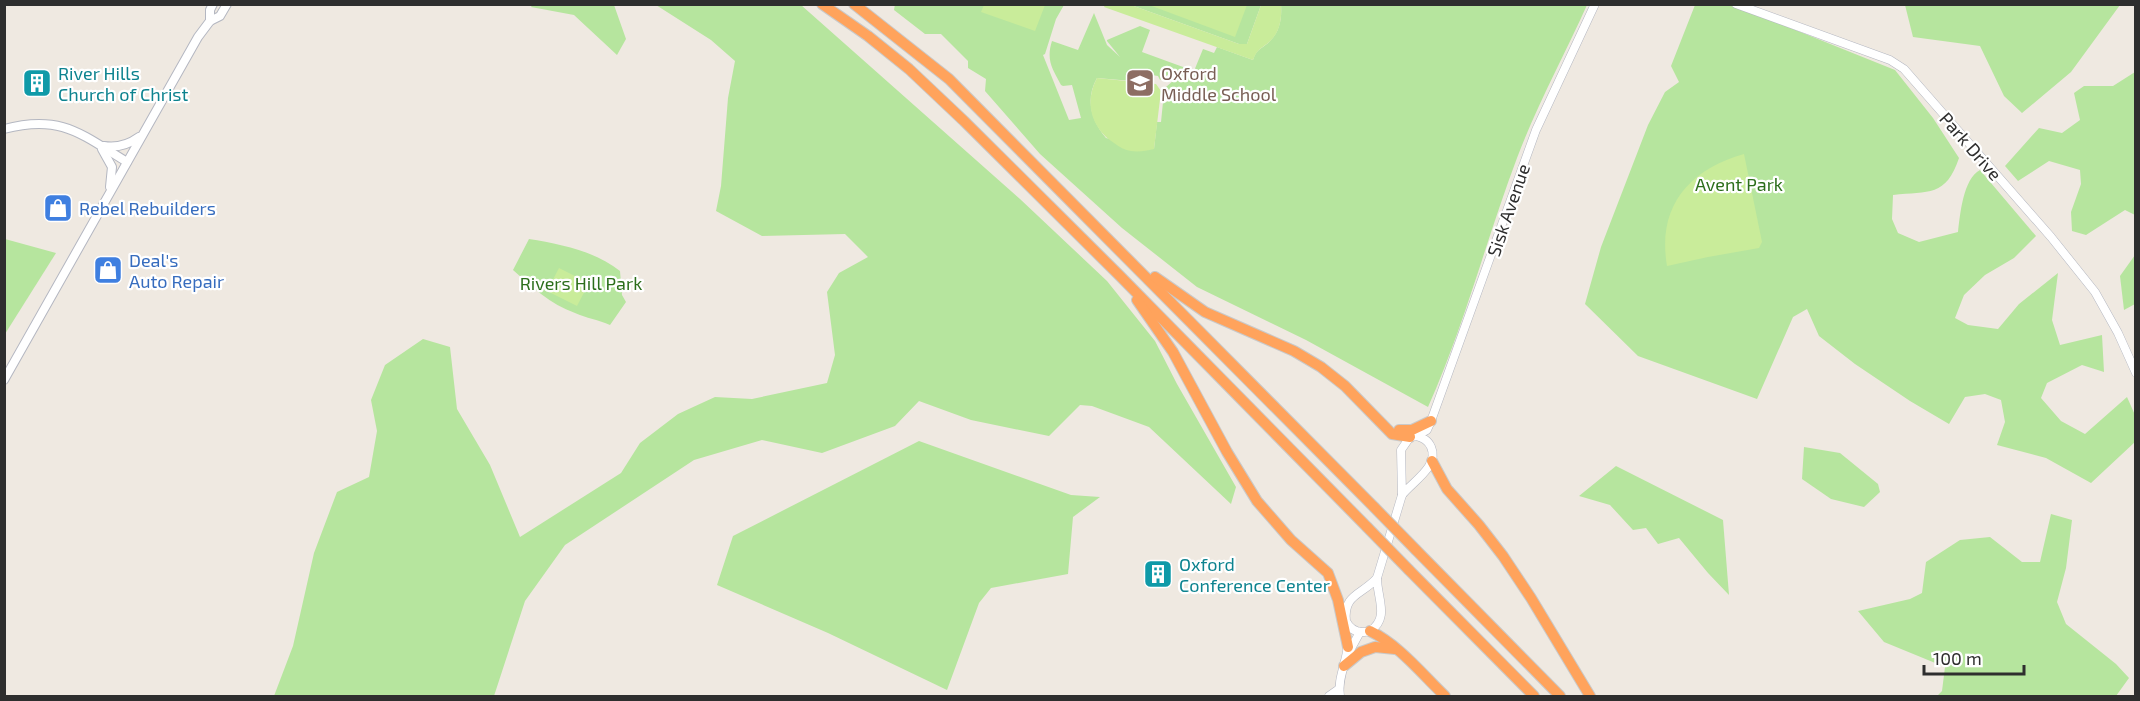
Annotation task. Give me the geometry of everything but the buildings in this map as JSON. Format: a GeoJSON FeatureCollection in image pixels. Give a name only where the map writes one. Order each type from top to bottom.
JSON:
{"type":"FeatureCollection","features":[{"type":"Feature","properties":{"kind":"highway"},"geometry":{"type":"LineString","coordinates":[[822,4],[868,36],[964,121],[1534,696]]}},
{"type":"Feature","properties":{"kind":"highway"},"geometry":{"type":"LineString","coordinates":[[854,4],[949,79],[1560,696]]}},
{"type":"Feature","properties":{"kind":"highway"},"geometry":{"type":"LineString","coordinates":[[1126,256],[1179,296],[1206,312],[1294,351],[1321,367],[1345,386],[1392,434],[1413,437]]}},
{"type":"Feature","properties":{"kind":"highway"},"geometry":{"type":"LineString","coordinates":[[1120,276],[1173,352],[1227,452],[1257,501],[1291,540],[1336,580],[1346,607]]}},
{"type":"Feature","properties":{"kind":"highway"},"geometry":{"type":"LineString","coordinates":[[1384,427],[1412,430],[1431,421]]}},
{"type":"Feature","properties":{"kind":"highway"},"geometry":{"type":"LineString","coordinates":[[1432,461],[1447,489],[1503,556],[1590,696]]}},
{"type":"Feature","properties":{"kind":"highway"},"geometry":{"type":"LineString","coordinates":[[1328,573],[1338,600],[1346,656],[1375,647],[1395,649]]}},
{"type":"Feature","properties":{"kind":"highway"},"geometry":{"type":"LineString","coordinates":[[1365,632],[1381,637],[1445,696]]}},
{"type":"Feature","properties":{"kind":"main road"},"geometry":{"type":"LineString","coordinates":[[210,21],[210,10],[213,4]]}},
{"type":"Feature","properties":{"kind":"main road"},"geometry":{"type":"LineString","coordinates":[[4,380],[198,37],[210,21],[220,16],[227,4]]}},
{"type":"Feature","properties":{"kind":"main road"},"geometry":{"type":"LineString","coordinates":[[4,129],[39,123],[57,124],[76,132],[127,162]]}},
{"type":"Feature","properties":{"kind":"main road"},"geometry":{"type":"LineString","coordinates":[[100,146],[123,146],[132,143],[142,135]]}},
{"type":"Feature","properties":{"kind":"main road"},"geometry":{"type":"LineString","coordinates":[[100,146],[109,158],[111,167],[110,192]]}},
{"type":"Feature","properties":{"kind":"street","name":"Sisk Avenue"},"geometry":{"type":"LineString","coordinates":[[1346,656],[1365,632],[1378,624],[1382,612],[1377,578],[1402,495],[1401,450],[1413,437],[1427,430],[1431,421],[1536,130],[1595,4]]}},
{"type":"Feature","properties":{"kind":"street","name":"Park Drive"},"geometry":{"type":"LineString","coordinates":[[1736,4],[1890,60],[1904,69],[2030,213],[2095,292],[2118,333],[2136,373]]}},
{"type":"Feature","properties":{"kind":"street","name":"Sisk Avenue"},"geometry":{"type":"LineString","coordinates":[[1402,495],[1432,461],[1431,421]]}},
{"type":"Feature","properties":{"kind":"street"},"geometry":{"type":"LineString","coordinates":[[1413,437],[1422,438],[1431,445]]}},
{"type":"Feature","properties":{"kind":"street"},"geometry":{"type":"LineString","coordinates":[[1329,696],[1340,693],[1350,628],[1346,621],[1346,607],[1349,600],[1377,578]]}},
{"type":"Feature","properties":{"kind":"street"},"geometry":{"type":"LineString","coordinates":[[1350,628],[1365,632]]}},
{"type":"Feature","properties":{"kind":"green space"},"geometry":{"type":"Polygon","coordinates":[[[533,4],[614,5],[626,39],[617,55],[574,15],[531,7],[533,4]]]}},
{"type":"Feature","properties":{"kind":"green space"},"geometry":{"type":"Polygon","coordinates":[[[895,4],[1064,5],[1056,19],[1043,55],[1069,120],[1081,118],[1072,85],[1061,85],[1053,69],[1050,48],[1052,41],[1078,50],[1094,13],[1107,45],[1120,57],[1107,40],[1140,26],[1150,30],[1142,52],[1194,71],[1203,49],[1214,53],[1217,47],[1253,60],[1258,51],[1276,34],[1281,20],[1281,5],[1587,5],[1517,158],[1453,346],[1428,407],[1306,340],[1197,287],[1122,228],[1040,154],[985,91],[986,79],[968,68],[968,61],[941,34],[925,34],[894,10],[895,4]],[[1139,73],[1143,82],[1097,78],[1091,94],[1091,109],[1093,117],[1106,138],[1154,149],[1157,122],[1161,122],[1163,102],[1167,102],[1169,90],[1166,87],[1174,80],[1169,74],[1160,80],[1158,76],[1139,73]]]}},
{"type":"Feature","properties":{"kind":"green space"},"geometry":{"type":"Polygon","coordinates":[[[984,4],[1045,5],[1035,31],[981,12],[984,4]]]}},
{"type":"Feature","properties":{"kind":"green space"},"geometry":{"type":"Polygon","coordinates":[[[1905,4],[2120,5],[2071,72],[2022,113],[2004,96],[1980,46],[1913,37],[1905,4]]]}},
{"type":"Feature","properties":{"kind":"green space"},"geometry":{"type":"Polygon","coordinates":[[[656,5],[801,5],[1020,199],[1107,281],[1155,341],[1236,487],[1231,504],[1149,427],[1092,406],[1080,405],[1049,436],[971,420],[919,401],[895,426],[822,453],[762,440],[694,460],[565,545],[525,601],[494,696],[274,696],[293,646],[314,553],[337,492],[369,477],[377,431],[371,400],[385,365],[423,339],[450,347],[457,409],[490,465],[520,537],[621,473],[640,443],[678,414],[715,397],[752,399],[827,383],[835,355],[827,292],[839,273],[868,257],[845,234],[762,236],[716,211],[721,186],[728,98],[735,61],[711,40],[656,5]]]}},
{"type":"Feature","properties":{"kind":"green space"},"geometry":{"type":"Polygon","coordinates":[[[1105,5],[1131,5],[1239,44],[1247,44],[1261,5],[1281,5],[1281,15],[1276,34],[1258,51],[1253,60],[1104,7],[1105,5]]]}},
{"type":"Feature","properties":{"kind":"green space"},"geometry":{"type":"Polygon","coordinates":[[[1131,5],[1261,5],[1247,44],[1239,44],[1131,5]]]}},
{"type":"Feature","properties":{"kind":"green space"},"geometry":{"type":"Polygon","coordinates":[[[1149,5],[1247,5],[1235,37],[1149,5]]]}},
{"type":"Feature","properties":{"kind":"green space","name":"Avent Park"},"geometry":{"type":"Polygon","coordinates":[[[1695,5],[1733,5],[1895,70],[1933,118],[1959,158],[1948,180],[1935,190],[1893,195],[1892,219],[1898,233],[1919,242],[1958,232],[1966,189],[1974,175],[1980,170],[2036,236],[2014,258],[1985,275],[1964,295],[1955,318],[1968,325],[1998,329],[2019,304],[2058,273],[2052,320],[2060,345],[2102,335],[2104,372],[2082,365],[2047,383],[2041,398],[2061,421],[2085,434],[2127,397],[2135,415],[2135,442],[2091,483],[2046,458],[1997,445],[2005,422],[2001,400],[1985,394],[1965,397],[1949,424],[1910,401],[1855,364],[1819,336],[1807,309],[1793,317],[1757,399],[1638,356],[1585,304],[1601,247],[1648,125],[1665,92],[1679,82],[1671,66],[1695,5]]]}},
{"type":"Feature","properties":{"kind":"green space"},"geometry":{"type":"Polygon","coordinates":[[[2135,72],[2135,215],[2125,210],[2086,235],[2072,231],[2071,212],[2081,184],[2080,170],[2049,161],[2018,181],[2005,166],[2039,128],[2062,133],[2080,120],[2074,93],[2084,86],[2113,86],[2135,72]]]}},
{"type":"Feature","properties":{"kind":"green space"},"geometry":{"type":"Polygon","coordinates":[[[1097,78],[1156,84],[1161,91],[1154,149],[1127,150],[1106,137],[1100,130],[1092,114],[1091,105],[1093,87],[1097,78]]]}},
{"type":"Feature","properties":{"kind":"green space","name":"Avent Park"},"geometry":{"type":"Polygon","coordinates":[[[1744,154],[1762,242],[1759,248],[1667,266],[1665,245],[1667,226],[1672,209],[1681,194],[1692,181],[1707,170],[1744,154]]]}},
{"type":"Feature","properties":{"kind":"green space"},"geometry":{"type":"Polygon","coordinates":[[[4,239],[56,253],[5,334],[4,239]]]}},
{"type":"Feature","properties":{"kind":"green space","name":"Rivers Hill Park"},"geometry":{"type":"Polygon","coordinates":[[[529,239],[588,253],[620,271],[622,295],[626,302],[610,325],[557,305],[513,270],[529,239]]]}},
{"type":"Feature","properties":{"kind":"green space"},"geometry":{"type":"Polygon","coordinates":[[[2135,255],[2135,304],[2124,310],[2120,276],[2135,255]]]}},
{"type":"Feature","properties":{"kind":"green space"},"geometry":{"type":"Polygon","coordinates":[[[559,268],[589,283],[577,306],[547,291],[559,268]]]}},
{"type":"Feature","properties":{"kind":"green space"},"geometry":{"type":"Polygon","coordinates":[[[919,441],[1071,495],[1100,497],[1073,517],[1068,574],[991,588],[979,603],[947,690],[828,633],[717,585],[733,536],[919,441]]]}},
{"type":"Feature","properties":{"kind":"green space"},"geometry":{"type":"Polygon","coordinates":[[[1804,447],[1840,453],[1878,484],[1880,492],[1864,507],[1831,499],[1802,479],[1804,447]]]}},
{"type":"Feature","properties":{"kind":"green space"},"geometry":{"type":"Polygon","coordinates":[[[1616,466],[1723,520],[1729,595],[1679,538],[1658,544],[1646,528],[1633,530],[1610,505],[1579,496],[1616,466]]]}},
{"type":"Feature","properties":{"kind":"green space"},"geometry":{"type":"Polygon","coordinates":[[[2051,514],[2072,520],[2066,568],[2057,602],[2066,624],[2116,664],[2129,678],[2116,696],[1937,696],[1942,691],[1945,667],[1884,642],[1858,611],[1910,599],[1922,593],[1926,562],[1960,540],[1990,537],[2022,562],[2040,562],[2051,514]]]}},
{"type":"Feature","properties":{"kind":"place","name":"River Hills Church of Christ"},"geometry":{"type":"Point","coordinates":[37,83]}},
{"type":"Feature","properties":{"kind":"place","name":"Oxford Middle School"},"geometry":{"type":"Point","coordinates":[1140,83]}},
{"type":"Feature","properties":{"kind":"place","name":"Rebel Rebuilders"},"geometry":{"type":"Point","coordinates":[58,208]}},
{"type":"Feature","properties":{"kind":"place","name":"Deal's Auto Repair"},"geometry":{"type":"Point","coordinates":[108,270]}},
{"type":"Feature","properties":{"kind":"place","name":"Oxford Conference Center"},"geometry":{"type":"Point","coordinates":[1158,574]}}]}
